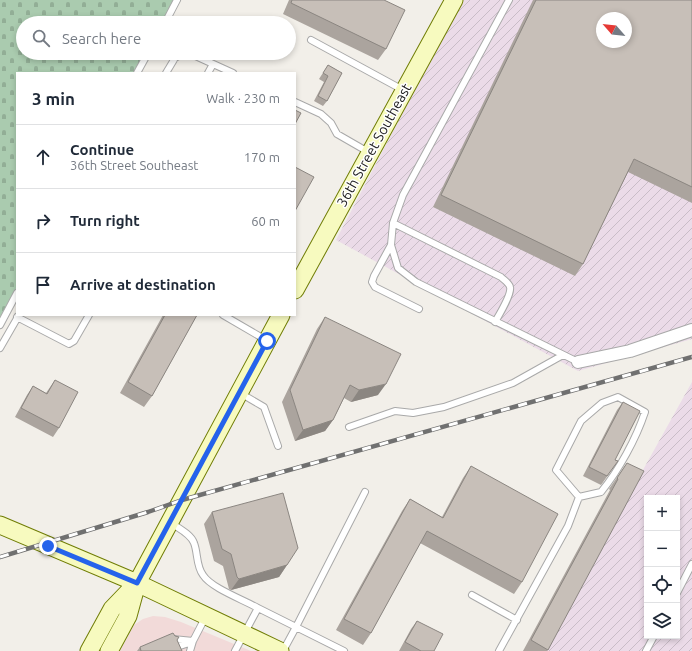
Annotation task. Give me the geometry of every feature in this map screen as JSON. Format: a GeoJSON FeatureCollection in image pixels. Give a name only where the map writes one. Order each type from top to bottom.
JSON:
{"type":"FeatureCollection","features":[{"type":"Feature","properties":{"kind":"street","name":"36th Street Southeast"},"geometry":{"type":"LineString","coordinates":[[296,288],[454,0]]}},
{"type":"Feature","properties":{"kind":"street"},"geometry":{"type":"LineString","coordinates":[[109,651],[128,616],[137,583],[280,316]]}},
{"type":"Feature","properties":{"kind":"street"},"geometry":{"type":"LineString","coordinates":[[578,362],[630,351],[692,330]]}},
{"type":"Feature","properties":{"kind":"street"},"geometry":{"type":"LineString","coordinates":[[0,525],[137,583],[280,651]]}},
{"type":"Feature","properties":{"kind":"street"},"geometry":{"type":"LineString","coordinates":[[89,651],[112,609],[137,583]]}},
{"type":"Feature","properties":{"kind":"lane"},"geometry":{"type":"LineString","coordinates":[[509,0],[403,195],[393,223],[391,245],[398,268],[416,282],[578,362]]}},
{"type":"Feature","properties":{"kind":"lane"},"geometry":{"type":"LineString","coordinates":[[168,16],[175,2]]}},
{"type":"Feature","properties":{"kind":"lane"},"geometry":{"type":"LineString","coordinates":[[311,40],[404,90]]}},
{"type":"Feature","properties":{"kind":"lane"},"geometry":{"type":"LineString","coordinates":[[138,72],[144,60]]}},
{"type":"Feature","properties":{"kind":"lane"},"geometry":{"type":"LineString","coordinates":[[167,72],[174,60]]}},
{"type":"Feature","properties":{"kind":"lane"},"geometry":{"type":"LineString","coordinates":[[204,60],[231,72]]}},
{"type":"Feature","properties":{"kind":"lane"},"geometry":{"type":"LineString","coordinates":[[209,72],[213,64]]}},
{"type":"Feature","properties":{"kind":"lane"},"geometry":{"type":"LineString","coordinates":[[296,102],[321,114],[331,123],[337,134],[370,153]]}},
{"type":"Feature","properties":{"kind":"lane"},"geometry":{"type":"LineString","coordinates":[[393,223],[501,277],[507,282],[510,287],[510,294],[495,322]]}},
{"type":"Feature","properties":{"kind":"lane"},"geometry":{"type":"LineString","coordinates":[[391,245],[372,282],[375,287],[419,309]]}},
{"type":"Feature","properties":{"kind":"lane"},"geometry":{"type":"LineString","coordinates":[[0,325],[16,296]]}},
{"type":"Feature","properties":{"kind":"lane"},"geometry":{"type":"LineString","coordinates":[[0,348],[18,316],[69,344],[74,341],[88,316]]}},
{"type":"Feature","properties":{"kind":"lane"},"geometry":{"type":"LineString","coordinates":[[225,316],[267,341]]}},
{"type":"Feature","properties":{"kind":"lane"},"geometry":{"type":"LineString","coordinates":[[349,427],[395,411],[413,413],[444,407],[513,383],[563,355]]}},
{"type":"Feature","properties":{"kind":"lane"},"geometry":{"type":"LineString","coordinates":[[239,392],[264,407],[278,446]]}},
{"type":"Feature","properties":{"kind":"lane"},"geometry":{"type":"LineString","coordinates":[[618,397],[645,412],[641,426],[622,460],[601,492],[579,497],[556,470],[581,421],[602,403],[618,397]]}},
{"type":"Feature","properties":{"kind":"lane"},"geometry":{"type":"LineString","coordinates":[[284,651],[365,492]]}},
{"type":"Feature","properties":{"kind":"lane"},"geometry":{"type":"LineString","coordinates":[[499,651],[568,526],[579,497]]}},
{"type":"Feature","properties":{"kind":"lane"},"geometry":{"type":"LineString","coordinates":[[169,523],[186,533],[194,542],[199,570],[210,583],[344,651]]}},
{"type":"Feature","properties":{"kind":"lane"},"geometry":{"type":"LineString","coordinates":[[680,587],[692,564]]}},
{"type":"Feature","properties":{"kind":"lane"},"geometry":{"type":"LineString","coordinates":[[472,595],[517,620]]}},
{"type":"Feature","properties":{"kind":"lane"},"geometry":{"type":"LineString","coordinates":[[235,651],[258,608]]}},
{"type":"Feature","properties":{"kind":"lane"},"geometry":{"type":"LineString","coordinates":[[190,651],[193,641],[206,616]]}},
{"type":"Feature","properties":{"kind":"lane"},"geometry":{"type":"LineString","coordinates":[[173,639],[193,641]]}},
{"type":"Feature","properties":{"kind":"lane"},"geometry":{"type":"LineString","coordinates":[[646,651],[652,639]]}},
{"type":"Feature","properties":{"kind":"lane"},"geometry":{"type":"LineString","coordinates":[[177,647],[193,641]]}},
{"type":"Feature","properties":{"kind":"shaded area"},"geometry":{"type":"Polygon","coordinates":[[[462,0],[692,0],[692,339],[578,371],[336,240],[462,0]]]}},
{"type":"Feature","properties":{"kind":"shaded area"},"geometry":{"type":"Polygon","coordinates":[[[692,382],[692,651],[542,651],[692,382]]]}},
{"type":"Feature","properties":{"kind":"shaded area"},"geometry":{"type":"Polygon","coordinates":[[[153,616],[165,617],[181,622],[251,651],[120,651],[134,625],[143,619],[153,616]]]}},
{"type":"Feature","properties":{"kind":"green space"},"geometry":{"type":"Polygon","coordinates":[[[0,0],[181,0],[172,16],[16,16],[16,60],[147,60],[140,72],[16,72],[16,289],[0,317],[0,0]]]}},
{"type":"Feature","properties":{"kind":"building"},"geometry":{"type":"Polygon","coordinates":[[[292,0],[384,0],[405,10],[386,49],[291,3],[292,0]]]}},
{"type":"Feature","properties":{"kind":"building"},"geometry":{"type":"Polygon","coordinates":[[[536,0],[692,0],[692,187],[634,159],[583,264],[441,195],[536,0]]]}},
{"type":"Feature","properties":{"kind":"building"},"geometry":{"type":"Polygon","coordinates":[[[328,65],[342,73],[327,101],[318,96],[328,76],[323,73],[328,65]]]}},
{"type":"Feature","properties":{"kind":"building"},"geometry":{"type":"Polygon","coordinates":[[[296,110],[301,113],[296,122],[296,110]]]}},
{"type":"Feature","properties":{"kind":"building"},"geometry":{"type":"Polygon","coordinates":[[[296,168],[314,177],[296,209],[296,168]]]}},
{"type":"Feature","properties":{"kind":"building"},"geometry":{"type":"Polygon","coordinates":[[[164,316],[196,316],[152,396],[128,382],[164,316]]]}},
{"type":"Feature","properties":{"kind":"building"},"geometry":{"type":"Polygon","coordinates":[[[325,317],[401,354],[386,384],[359,390],[350,385],[333,420],[303,430],[290,390],[325,317]]]}},
{"type":"Feature","properties":{"kind":"building"},"geometry":{"type":"Polygon","coordinates":[[[55,380],[78,392],[59,428],[21,408],[33,386],[47,394],[55,380]]]}},
{"type":"Feature","properties":{"kind":"building"},"geometry":{"type":"Polygon","coordinates":[[[623,402],[640,411],[615,460],[618,461],[607,476],[589,467],[623,402]]]}},
{"type":"Feature","properties":{"kind":"building"},"geometry":{"type":"Polygon","coordinates":[[[627,463],[644,471],[548,650],[531,640],[618,479],[617,478],[627,463]]]}},
{"type":"Feature","properties":{"kind":"building"},"geometry":{"type":"Polygon","coordinates":[[[471,466],[558,514],[522,582],[427,531],[371,633],[344,619],[410,499],[443,518],[471,466]]]}},
{"type":"Feature","properties":{"kind":"building"},"geometry":{"type":"Polygon","coordinates":[[[283,493],[298,548],[287,565],[239,579],[237,577],[231,554],[222,549],[212,512],[283,493]]]}},
{"type":"Feature","properties":{"kind":"building"},"geometry":{"type":"Polygon","coordinates":[[[417,621],[443,634],[434,651],[421,651],[405,642],[417,621]]]}},
{"type":"Feature","properties":{"kind":"building"},"geometry":{"type":"Polygon","coordinates":[[[173,633],[175,636],[179,637],[177,640],[182,651],[141,651],[140,647],[173,633]]]}},
{"type":"Feature","properties":{"kind":"railway"},"geometry":{"type":"LineString","coordinates":[[0,557],[148,512],[182,500],[692,357]]}},
{"type":"Feature","properties":{"kind":"route"},"geometry":{"type":"LineString","coordinates":[[48,546],[137,583],[267,341]]}}]}
